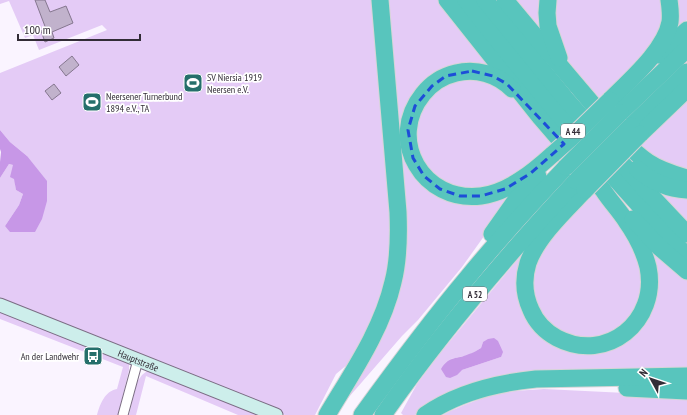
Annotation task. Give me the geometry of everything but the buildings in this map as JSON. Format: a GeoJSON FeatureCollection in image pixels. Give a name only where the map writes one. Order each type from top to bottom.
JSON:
{"type":"FeatureCollection","features":[{"type":"Feature","properties":{"kind":"highway"},"geometry":{"type":"LineString","coordinates":[[328,414],[375,332],[389,298],[396,266],[399,242],[398,212],[380,0]]}},
{"type":"Feature","properties":{"kind":"highway"},"geometry":{"type":"LineString","coordinates":[[447,0],[540,117],[603,190],[626,221],[642,249],[648,267],[649,286],[647,300],[635,324],[627,332],[607,343],[587,346],[565,342],[553,336],[544,329],[533,315],[528,305],[525,287],[528,263],[537,245],[581,185],[636,130],[687,72]]}},
{"type":"Feature","properties":{"kind":"highway","name":"A 44"},"geometry":{"type":"LineString","coordinates":[[466,0],[558,114],[614,178],[687,256]]}},
{"type":"Feature","properties":{"kind":"highway","name":"A 44"},"geometry":{"type":"LineString","coordinates":[[485,0],[537,65],[642,186],[687,234]]}},
{"type":"Feature","properties":{"kind":"highway"},"geometry":{"type":"LineString","coordinates":[[506,0],[619,135],[639,155],[658,168],[669,173],[684,176]]}},
{"type":"Feature","properties":{"kind":"highway"},"geometry":{"type":"LineString","coordinates":[[548,0],[548,26],[562,68]]}},
{"type":"Feature","properties":{"kind":"highway"},"geometry":{"type":"LineString","coordinates":[[540,117],[500,79],[480,72],[472,71],[446,76],[426,91],[415,106],[409,123],[408,138],[413,158],[424,176],[440,189],[450,193],[460,196],[481,196],[492,194],[519,181],[558,159],[571,138],[615,106],[635,75],[656,52],[667,32],[670,21],[669,0]]}},
{"type":"Feature","properties":{"kind":"highway"},"geometry":{"type":"LineString","coordinates":[[635,75],[651,63],[687,30]]}},
{"type":"Feature","properties":{"kind":"highway","name":"A 52"},"geometry":{"type":"LineString","coordinates":[[362,415],[401,361],[498,241],[558,159],[615,106],[687,49]]}},
{"type":"Feature","properties":{"kind":"highway"},"geometry":{"type":"LineString","coordinates":[[636,130],[687,89]]}},
{"type":"Feature","properties":{"kind":"highway"},"geometry":{"type":"LineString","coordinates":[[601,138],[648,178],[668,187],[678,190],[687,190]]}},
{"type":"Feature","properties":{"kind":"highway","name":"A 52"},"geometry":{"type":"LineString","coordinates":[[383,415],[439,339],[476,293],[531,230],[581,185]]}},
{"type":"Feature","properties":{"kind":"highway"},"geometry":{"type":"LineString","coordinates":[[603,190],[610,195],[659,247],[687,271]]}},
{"type":"Feature","properties":{"kind":"highway"},"geometry":{"type":"LineString","coordinates":[[425,415],[460,396],[482,388],[536,379],[687,376]]}},
{"type":"Feature","properties":{"kind":"highway"},"geometry":{"type":"LineString","coordinates":[[503,384],[525,386],[568,385],[687,391]]}},
{"type":"Feature","properties":{"kind":"street","name":"Hauptstraße"},"geometry":{"type":"LineString","coordinates":[[0,306],[276,415]]}},
{"type":"Feature","properties":{"kind":"street"},"geometry":{"type":"LineString","coordinates":[[123,415],[138,360]]}},
{"type":"Feature","properties":{"kind":"highlighted area"},"geometry":{"type":"Polygon","coordinates":[[[472,71],[493,76],[507,84],[564,144],[531,173],[505,189],[481,196],[460,196],[440,189],[424,176],[413,158],[408,130],[415,106],[432,86],[446,76],[472,71]]]}},
{"type":"Feature","properties":{"kind":"shaded area"},"geometry":{"type":"Polygon","coordinates":[[[0,0],[375,0],[391,227],[386,279],[378,306],[369,327],[348,364],[336,374],[315,415],[285,415],[0,302],[0,178],[9,164],[13,165],[16,190],[23,194],[19,205],[5,226],[35,232],[27,156],[10,142],[0,130],[0,73],[107,30],[102,25],[39,50],[33,35],[25,38],[9,1],[0,4],[0,0]]]}},
{"type":"Feature","properties":{"kind":"shaded area"},"geometry":{"type":"Polygon","coordinates":[[[385,0],[439,0],[498,75],[445,73],[405,130],[434,190],[515,188],[487,232],[462,267],[418,320],[402,336],[342,405],[399,282],[385,0]]]}},
{"type":"Feature","properties":{"kind":"shaded area"},"geometry":{"type":"Polygon","coordinates":[[[514,0],[687,0],[687,20],[596,100],[514,0]]]}},
{"type":"Feature","properties":{"kind":"shaded area"},"geometry":{"type":"Polygon","coordinates":[[[474,78],[489,82],[515,98],[554,145],[507,180],[488,187],[471,190],[441,182],[423,162],[417,146],[416,130],[419,115],[427,101],[437,90],[450,82],[474,78]]]}},
{"type":"Feature","properties":{"kind":"shaded area"},"geometry":{"type":"Polygon","coordinates":[[[687,96],[687,170],[666,164],[638,146],[687,96]]]}},
{"type":"Feature","properties":{"kind":"shaded area"},"geometry":{"type":"Polygon","coordinates":[[[0,130],[10,142],[27,156],[47,181],[47,201],[42,219],[35,232],[10,232],[5,226],[19,205],[23,194],[16,190],[14,179],[10,177],[13,165],[9,164],[0,178],[0,130]]]}},
{"type":"Feature","properties":{"kind":"shaded area"},"geometry":{"type":"Polygon","coordinates":[[[654,186],[687,194],[687,221],[654,186]]]}},
{"type":"Feature","properties":{"kind":"shaded area"},"geometry":{"type":"Polygon","coordinates":[[[594,191],[618,219],[636,254],[641,268],[641,295],[628,321],[607,336],[586,339],[569,336],[552,326],[542,317],[535,303],[531,285],[533,268],[546,243],[594,191]]]}},
{"type":"Feature","properties":{"kind":"shaded area"},"geometry":{"type":"Polygon","coordinates":[[[541,231],[525,307],[577,349],[645,314],[639,236],[687,277],[687,371],[536,375],[426,407],[415,415],[403,415],[401,413],[417,384],[436,358],[541,231]],[[483,342],[481,348],[469,355],[451,359],[462,370],[501,357],[483,342]]]}},
{"type":"Feature","properties":{"kind":"shaded area"},"geometry":{"type":"Polygon","coordinates":[[[0,311],[126,361],[129,364],[129,370],[118,415],[97,415],[101,402],[106,395],[117,389],[123,367],[0,319],[0,311]]]}},
{"type":"Feature","properties":{"kind":"shaded area"},"geometry":{"type":"Polygon","coordinates":[[[494,338],[498,341],[503,352],[501,357],[462,370],[457,375],[450,378],[446,377],[441,369],[447,362],[454,358],[474,352],[481,348],[483,342],[494,338]]]}},
{"type":"Feature","properties":{"kind":"shaded area"},"geometry":{"type":"Polygon","coordinates":[[[147,371],[152,371],[260,415],[238,415],[146,376],[136,415],[129,415],[137,382],[147,371]]]}},
{"type":"Feature","properties":{"kind":"shaded area"},"geometry":{"type":"Polygon","coordinates":[[[544,389],[687,396],[687,415],[443,415],[469,403],[487,397],[515,391],[544,389]]]}},
{"type":"Feature","properties":{"kind":"place","name":"SV Niersia 1919 Neersen e.V."},"geometry":{"type":"Point","coordinates":[193,83]}},
{"type":"Feature","properties":{"kind":"place","name":"Neersener Turnerbund 1894 e.V., TA"},"geometry":{"type":"Point","coordinates":[92,102]}},
{"type":"Feature","properties":{"kind":"place","name":"An der Landwehr"},"geometry":{"type":"Point","coordinates":[93,356]}}]}
